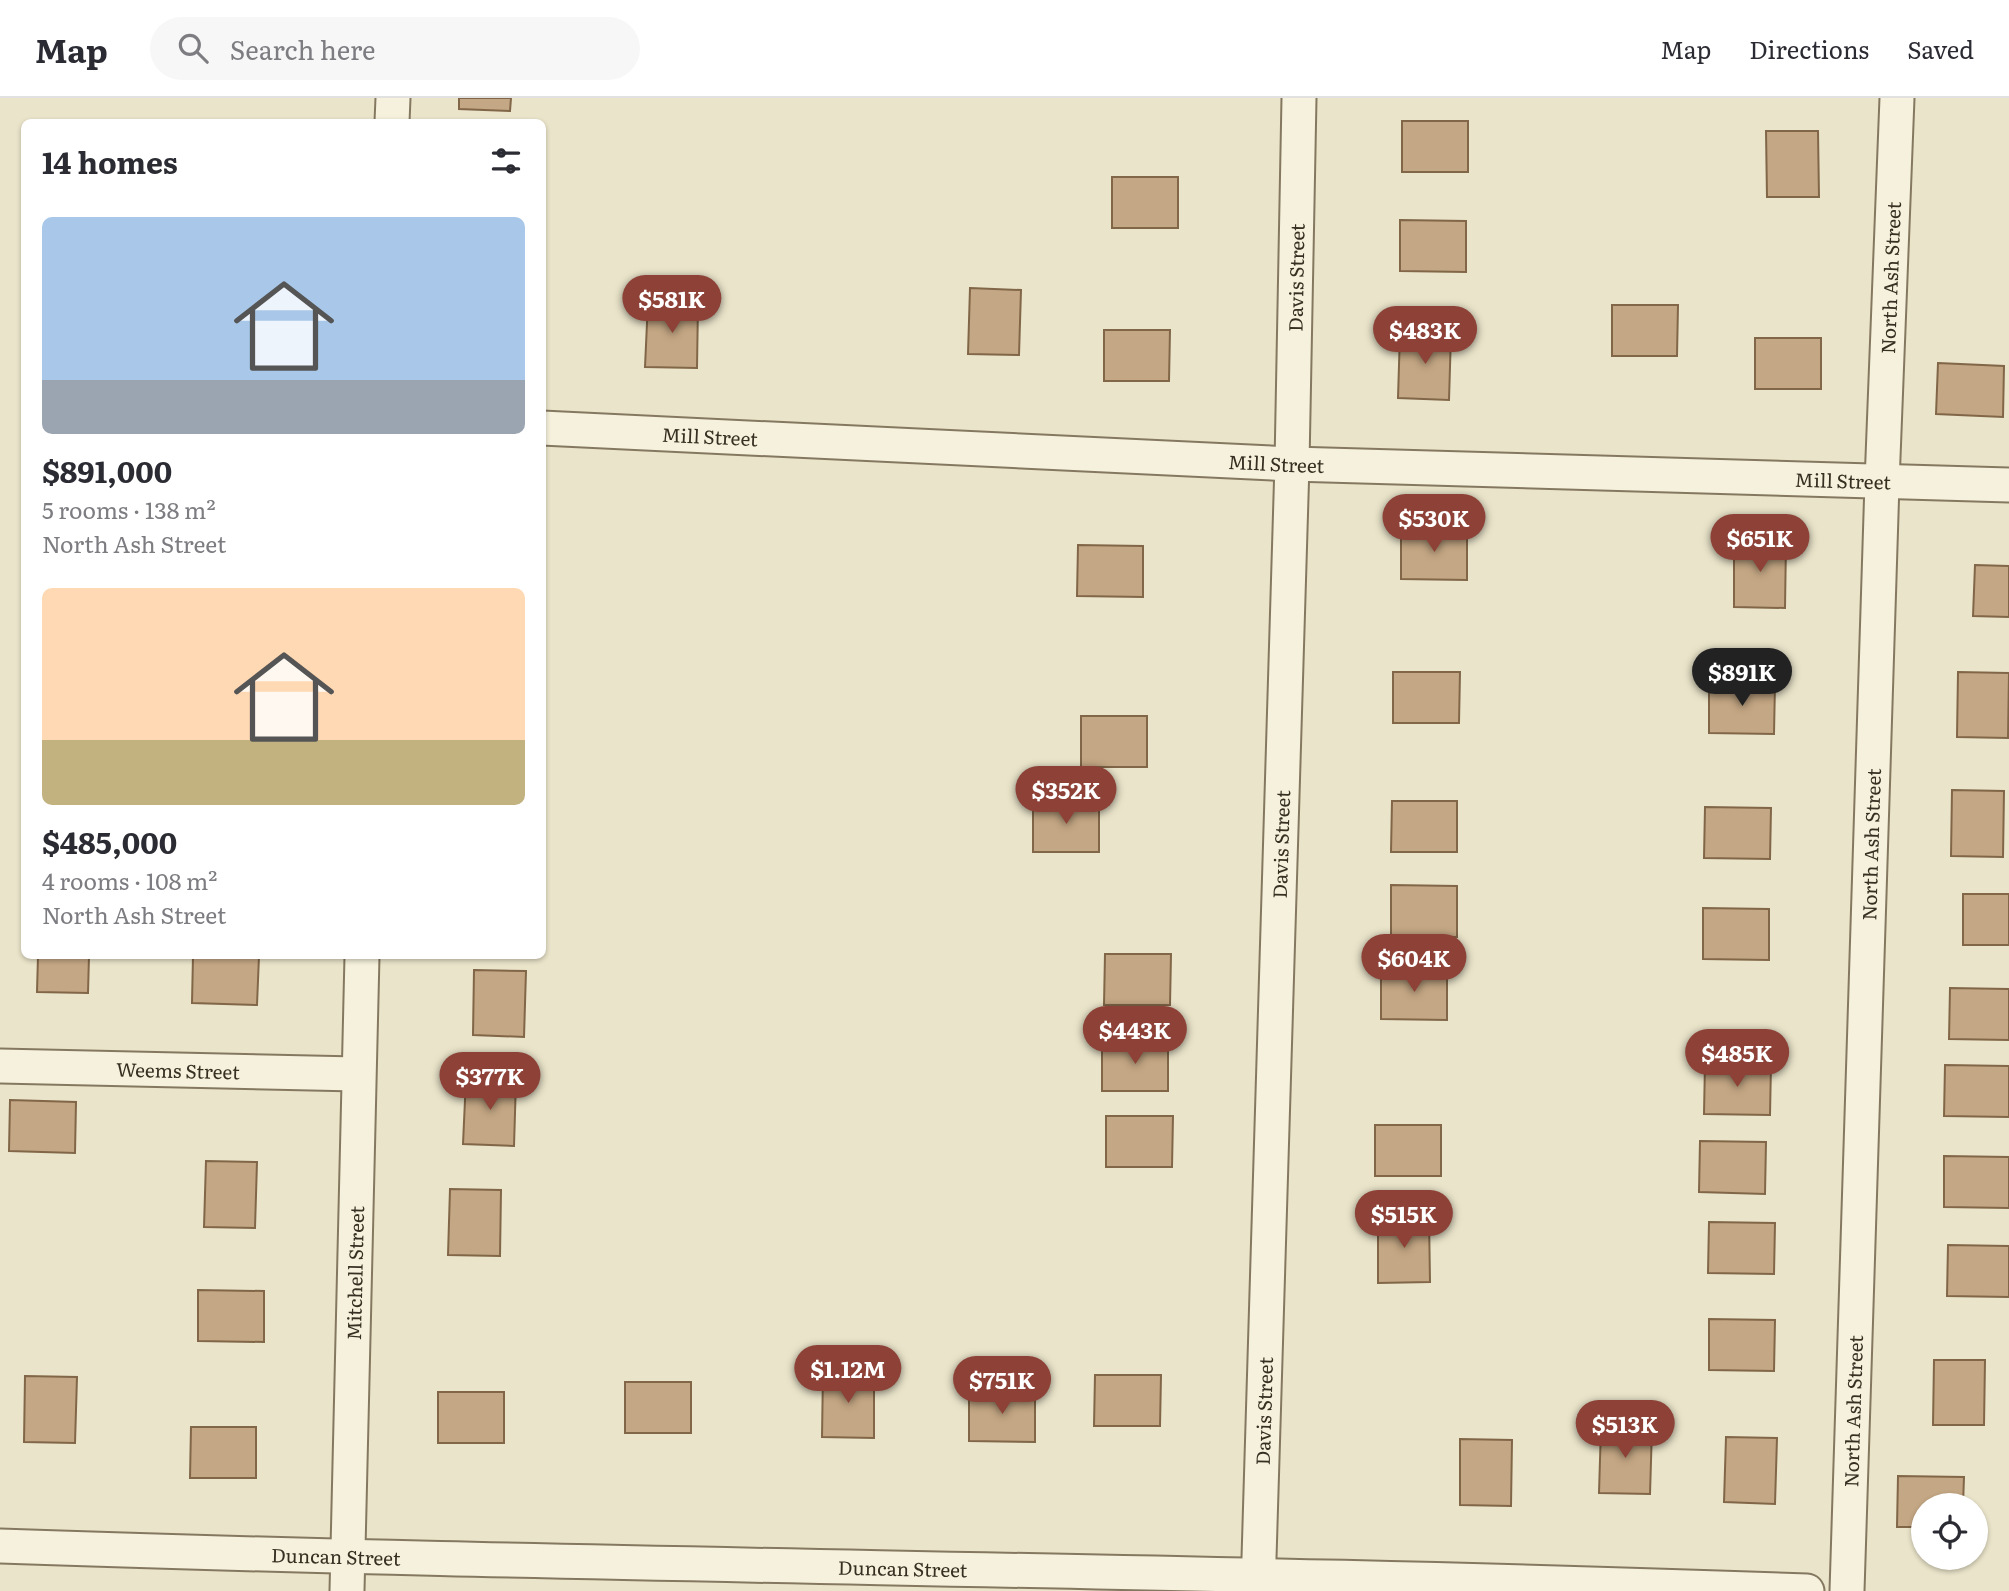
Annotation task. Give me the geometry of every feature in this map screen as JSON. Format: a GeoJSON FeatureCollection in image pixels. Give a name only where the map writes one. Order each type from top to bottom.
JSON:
{"type":"FeatureCollection","features":[{"type":"Feature","properties":{"kind":"street"},"geometry":{"type":"LineString","coordinates":[[392,119],[393,98]]}},
{"type":"Feature","properties":{"kind":"street","name":"Davis Street"},"geometry":{"type":"LineString","coordinates":[[1258,1583],[1292,464],[1299,98]]}},
{"type":"Feature","properties":{"kind":"street","name":"North Ash Street"},"geometry":{"type":"LineString","coordinates":[[1847,1591],[1881,483],[1897,98]]}},
{"type":"Feature","properties":{"kind":"street","name":"Mill Street"},"geometry":{"type":"LineString","coordinates":[[546,428],[1292,464],[2009,485]]}},
{"type":"Feature","properties":{"kind":"street","name":"Mitchell Street"},"geometry":{"type":"LineString","coordinates":[[346,1591],[362,959]]}},
{"type":"Feature","properties":{"kind":"street","name":"Weems Street"},"geometry":{"type":"LineString","coordinates":[[0,1066],[358,1074]]}},
{"type":"Feature","properties":{"kind":"street","name":"Duncan Street"},"geometry":{"type":"LineString","coordinates":[[0,1546],[1258,1583],[1807,1591]]}},
{"type":"Feature","properties":{"kind":"building"},"geometry":{"type":"Polygon","coordinates":[[[459,98],[511,98],[510,111],[459,109],[459,98]]]}},
{"type":"Feature","properties":{"kind":"building"},"geometry":{"type":"Polygon","coordinates":[[[1402,121],[1468,121],[1468,172],[1402,172],[1402,121]]]}},
{"type":"Feature","properties":{"kind":"building"},"geometry":{"type":"Polygon","coordinates":[[[1766,131],[1818,131],[1819,197],[1767,197],[1766,131]]]}},
{"type":"Feature","properties":{"kind":"building"},"geometry":{"type":"Polygon","coordinates":[[[1112,177],[1178,177],[1178,228],[1112,228],[1112,177]]]}},
{"type":"Feature","properties":{"kind":"building"},"geometry":{"type":"Polygon","coordinates":[[[1400,220],[1466,221],[1466,272],[1400,271],[1400,220]]]}},
{"type":"Feature","properties":{"kind":"building"},"geometry":{"type":"Polygon","coordinates":[[[970,288],[1021,290],[1019,355],[968,354],[970,288]]]}},
{"type":"Feature","properties":{"kind":"building"},"geometry":{"type":"Polygon","coordinates":[[[648,301],[698,303],[697,368],[645,367],[648,301]]]}},
{"type":"Feature","properties":{"kind":"building"},"geometry":{"type":"Polygon","coordinates":[[[1612,305],[1678,305],[1677,356],[1612,356],[1612,305]]]}},
{"type":"Feature","properties":{"kind":"building"},"geometry":{"type":"Polygon","coordinates":[[[1104,330],[1170,330],[1169,381],[1104,381],[1104,330]]]}},
{"type":"Feature","properties":{"kind":"building"},"geometry":{"type":"Polygon","coordinates":[[[1400,333],[1451,334],[1449,400],[1398,398],[1400,333]]]}},
{"type":"Feature","properties":{"kind":"building"},"geometry":{"type":"Polygon","coordinates":[[[1755,338],[1821,338],[1821,389],[1755,389],[1755,338]]]}},
{"type":"Feature","properties":{"kind":"building"},"geometry":{"type":"Polygon","coordinates":[[[1938,363],[2004,366],[2003,417],[1936,414],[1938,363]]]}},
{"type":"Feature","properties":{"kind":"building"},"geometry":{"type":"Polygon","coordinates":[[[1401,528],[1467,529],[1467,580],[1401,579],[1401,528]]]}},
{"type":"Feature","properties":{"kind":"building"},"geometry":{"type":"Polygon","coordinates":[[[1734,541],[1786,542],[1785,608],[1734,607],[1734,541]]]}},
{"type":"Feature","properties":{"kind":"building"},"geometry":{"type":"Polygon","coordinates":[[[1078,545],[1143,546],[1143,597],[1077,596],[1078,545]]]}},
{"type":"Feature","properties":{"kind":"building"},"geometry":{"type":"Polygon","coordinates":[[[1975,565],[2009,566],[2009,617],[1973,616],[1975,565]]]}},
{"type":"Feature","properties":{"kind":"building"},"geometry":{"type":"Polygon","coordinates":[[[1393,672],[1460,672],[1459,723],[1393,723],[1393,672]]]}},
{"type":"Feature","properties":{"kind":"building"},"geometry":{"type":"Polygon","coordinates":[[[1958,672],[2009,673],[2008,738],[1957,737],[1958,672]]]}},
{"type":"Feature","properties":{"kind":"building"},"geometry":{"type":"Polygon","coordinates":[[[1709,682],[1775,683],[1774,734],[1709,733],[1709,682]]]}},
{"type":"Feature","properties":{"kind":"building"},"geometry":{"type":"Polygon","coordinates":[[[1081,716],[1147,716],[1147,767],[1081,767],[1081,716]]]}},
{"type":"Feature","properties":{"kind":"building"},"geometry":{"type":"Polygon","coordinates":[[[1952,790],[2004,791],[2003,857],[1951,856],[1952,790]]]}},
{"type":"Feature","properties":{"kind":"building"},"geometry":{"type":"Polygon","coordinates":[[[1033,801],[1099,801],[1099,852],[1033,852],[1033,801]]]}},
{"type":"Feature","properties":{"kind":"building"},"geometry":{"type":"Polygon","coordinates":[[[1392,801],[1457,801],[1457,852],[1391,852],[1392,801]]]}},
{"type":"Feature","properties":{"kind":"building"},"geometry":{"type":"Polygon","coordinates":[[[1705,807],[1771,808],[1770,859],[1704,858],[1705,807]]]}},
{"type":"Feature","properties":{"kind":"building"},"geometry":{"type":"Polygon","coordinates":[[[1391,885],[1457,886],[1457,937],[1391,936],[1391,885]]]}},
{"type":"Feature","properties":{"kind":"building"},"geometry":{"type":"Polygon","coordinates":[[[1963,894],[2009,894],[2009,945],[1963,945],[1963,894]]]}},
{"type":"Feature","properties":{"kind":"building"},"geometry":{"type":"Polygon","coordinates":[[[1703,908],[1769,909],[1769,960],[1703,959],[1703,908]]]}},
{"type":"Feature","properties":{"kind":"building"},"geometry":{"type":"Polygon","coordinates":[[[1105,954],[1171,954],[1170,1005],[1104,1005],[1105,954]]]}},
{"type":"Feature","properties":{"kind":"building"},"geometry":{"type":"Polygon","coordinates":[[[38,959],[89,959],[88,993],[37,992],[38,959]]]}},
{"type":"Feature","properties":{"kind":"building"},"geometry":{"type":"Polygon","coordinates":[[[193,959],[259,959],[257,1005],[192,1003],[193,959]]]}},
{"type":"Feature","properties":{"kind":"building"},"geometry":{"type":"Polygon","coordinates":[[[1381,968],[1447,969],[1447,1020],[1381,1019],[1381,968]]]}},
{"type":"Feature","properties":{"kind":"building"},"geometry":{"type":"Polygon","coordinates":[[[474,970],[526,971],[524,1037],[473,1035],[474,970]]]}},
{"type":"Feature","properties":{"kind":"building"},"geometry":{"type":"Polygon","coordinates":[[[1950,988],[2009,989],[2009,1040],[1949,1039],[1950,988]]]}},
{"type":"Feature","properties":{"kind":"building"},"geometry":{"type":"Polygon","coordinates":[[[1102,1040],[1168,1040],[1168,1091],[1102,1091],[1102,1040]]]}},
{"type":"Feature","properties":{"kind":"building"},"geometry":{"type":"Polygon","coordinates":[[[1705,1063],[1771,1064],[1770,1115],[1704,1114],[1705,1063]]]}},
{"type":"Feature","properties":{"kind":"building"},"geometry":{"type":"Polygon","coordinates":[[[1945,1065],[2009,1066],[2009,1117],[1944,1116],[1945,1065]]]}},
{"type":"Feature","properties":{"kind":"building"},"geometry":{"type":"Polygon","coordinates":[[[466,1078],[516,1080],[514,1146],[463,1144],[466,1078]]]}},
{"type":"Feature","properties":{"kind":"building"},"geometry":{"type":"Polygon","coordinates":[[[10,1100],[76,1102],[75,1153],[9,1151],[10,1100]]]}},
{"type":"Feature","properties":{"kind":"building"},"geometry":{"type":"Polygon","coordinates":[[[1106,1116],[1173,1116],[1172,1167],[1106,1167],[1106,1116]]]}},
{"type":"Feature","properties":{"kind":"building"},"geometry":{"type":"Polygon","coordinates":[[[1375,1125],[1441,1125],[1441,1176],[1375,1176],[1375,1125]]]}},
{"type":"Feature","properties":{"kind":"building"},"geometry":{"type":"Polygon","coordinates":[[[1700,1141],[1766,1142],[1765,1194],[1699,1192],[1700,1141]]]}},
{"type":"Feature","properties":{"kind":"building"},"geometry":{"type":"Polygon","coordinates":[[[1944,1156],[2009,1157],[2009,1208],[1944,1207],[1944,1156]]]}},
{"type":"Feature","properties":{"kind":"building"},"geometry":{"type":"Polygon","coordinates":[[[206,1161],[257,1162],[255,1228],[204,1227],[206,1161]]]}},
{"type":"Feature","properties":{"kind":"building"},"geometry":{"type":"Polygon","coordinates":[[[450,1189],[501,1190],[500,1256],[448,1255],[450,1189]]]}},
{"type":"Feature","properties":{"kind":"building"},"geometry":{"type":"Polygon","coordinates":[[[1378,1217],[1429,1217],[1430,1282],[1378,1283],[1378,1217]]]}},
{"type":"Feature","properties":{"kind":"building"},"geometry":{"type":"Polygon","coordinates":[[[1709,1222],[1775,1223],[1774,1274],[1708,1273],[1709,1222]]]}},
{"type":"Feature","properties":{"kind":"building"},"geometry":{"type":"Polygon","coordinates":[[[1948,1245],[2009,1246],[2009,1297],[1947,1296],[1948,1245]]]}},
{"type":"Feature","properties":{"kind":"building"},"geometry":{"type":"Polygon","coordinates":[[[198,1290],[264,1291],[264,1342],[198,1341],[198,1290]]]}},
{"type":"Feature","properties":{"kind":"building"},"geometry":{"type":"Polygon","coordinates":[[[1709,1319],[1775,1320],[1774,1371],[1709,1370],[1709,1319]]]}},
{"type":"Feature","properties":{"kind":"building"},"geometry":{"type":"Polygon","coordinates":[[[1934,1360],[1985,1360],[1984,1425],[1933,1425],[1934,1360]]]}},
{"type":"Feature","properties":{"kind":"building"},"geometry":{"type":"Polygon","coordinates":[[[823,1371],[874,1372],[874,1438],[822,1437],[823,1371]]]}},
{"type":"Feature","properties":{"kind":"building"},"geometry":{"type":"Polygon","coordinates":[[[1095,1375],[1161,1375],[1160,1426],[1094,1426],[1095,1375]]]}},
{"type":"Feature","properties":{"kind":"building"},"geometry":{"type":"Polygon","coordinates":[[[25,1376],[77,1377],[75,1443],[24,1442],[25,1376]]]}},
{"type":"Feature","properties":{"kind":"building"},"geometry":{"type":"Polygon","coordinates":[[[625,1382],[691,1382],[691,1433],[625,1433],[625,1382]]]}},
{"type":"Feature","properties":{"kind":"building"},"geometry":{"type":"Polygon","coordinates":[[[969,1390],[1035,1391],[1035,1442],[969,1441],[969,1390]]]}},
{"type":"Feature","properties":{"kind":"building"},"geometry":{"type":"Polygon","coordinates":[[[438,1392],[504,1392],[504,1443],[438,1443],[438,1392]]]}},
{"type":"Feature","properties":{"kind":"building"},"geometry":{"type":"Polygon","coordinates":[[[191,1427],[256,1427],[256,1478],[190,1478],[191,1427]]]}},
{"type":"Feature","properties":{"kind":"building"},"geometry":{"type":"Polygon","coordinates":[[[1601,1427],[1652,1428],[1650,1494],[1599,1493],[1601,1427]]]}},
{"type":"Feature","properties":{"kind":"building"},"geometry":{"type":"Polygon","coordinates":[[[1726,1437],[1777,1438],[1775,1504],[1724,1502],[1726,1437]]]}},
{"type":"Feature","properties":{"kind":"building"},"geometry":{"type":"Polygon","coordinates":[[[1460,1439],[1512,1440],[1511,1506],[1460,1505],[1460,1439]]]}},
{"type":"Feature","properties":{"kind":"building"},"geometry":{"type":"Polygon","coordinates":[[[1898,1476],[1964,1477],[1963,1493],[1911,1493],[1911,1527],[1897,1527],[1898,1476]]]}}]}
